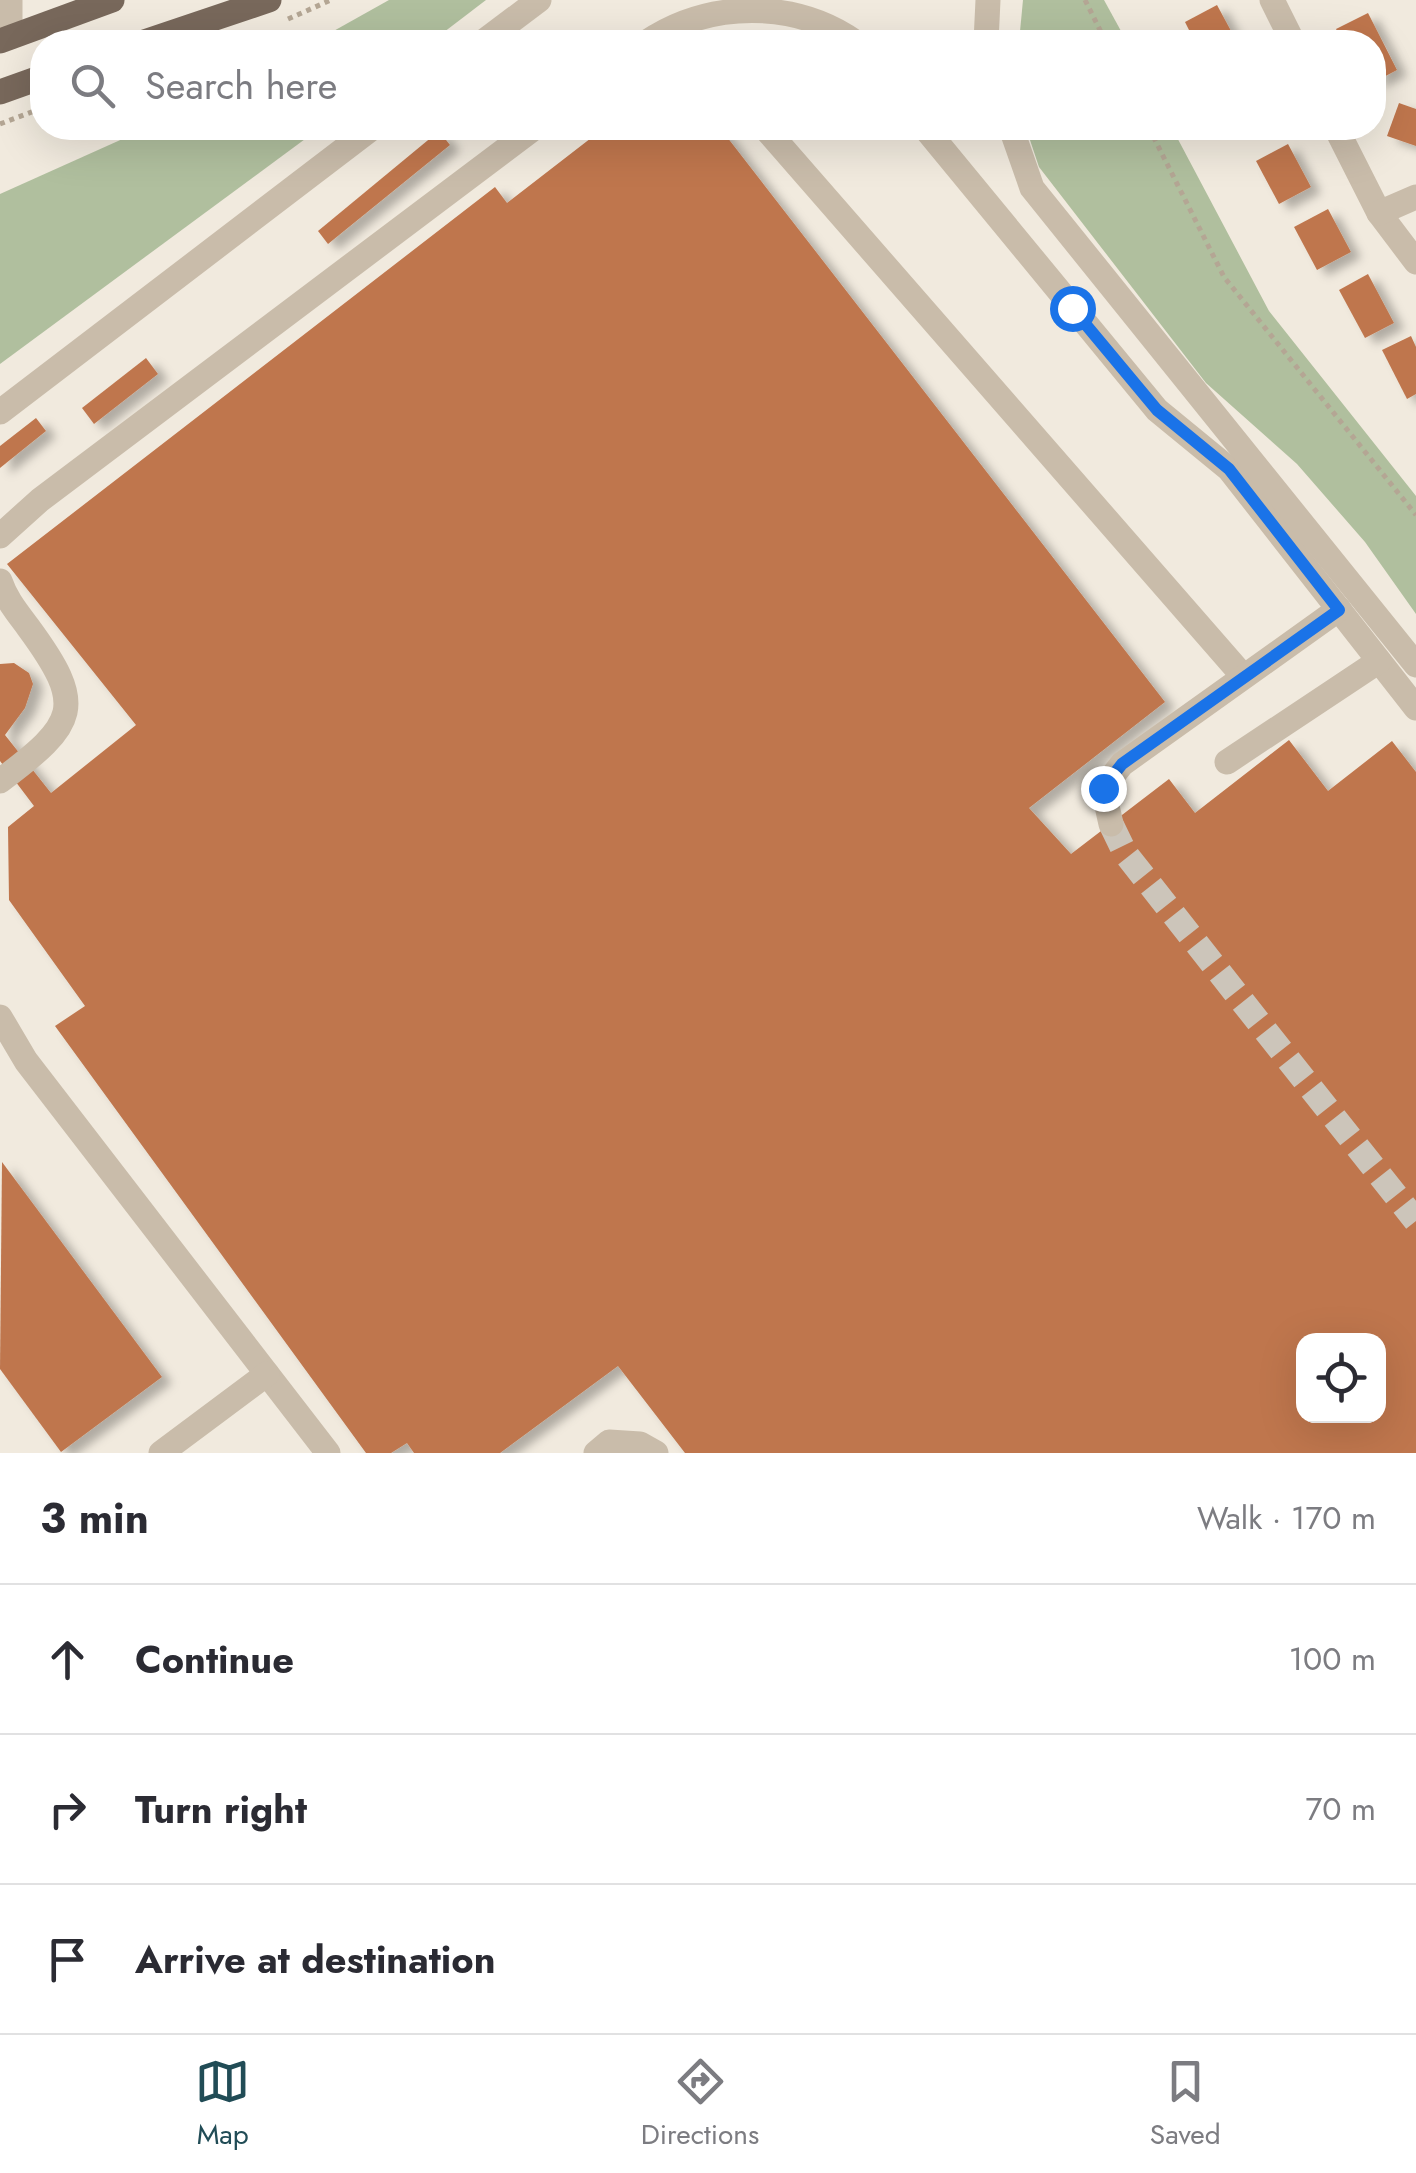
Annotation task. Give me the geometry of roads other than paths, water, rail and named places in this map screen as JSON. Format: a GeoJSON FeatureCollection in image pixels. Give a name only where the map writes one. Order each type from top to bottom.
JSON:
{"type":"FeatureCollection","features":[{"type":"Feature","properties":{"kind":"main road"},"geometry":{"type":"LineString","coordinates":[[5,39],[112,0]]}},
{"type":"Feature","properties":{"kind":"main road"},"geometry":{"type":"LineString","coordinates":[[180,30],[269,0]]}},
{"type":"Feature","properties":{"kind":"main road"},"geometry":{"type":"LineString","coordinates":[[0,92],[30,81]]}},
{"type":"Feature","properties":{"kind":"street"},"geometry":{"type":"LineString","coordinates":[[5,39],[10,0]]}},
{"type":"Feature","properties":{"kind":"street"},"geometry":{"type":"LineString","coordinates":[[499,30],[539,0]]}},
{"type":"Feature","properties":{"kind":"street"},"geometry":{"type":"LineString","coordinates":[[663,30],[715,4],[754,0],[800,5],[844,30]]}},
{"type":"Feature","properties":{"kind":"street"},"geometry":{"type":"LineString","coordinates":[[987,30],[988,0]]}},
{"type":"Feature","properties":{"kind":"street"},"geometry":{"type":"LineString","coordinates":[[1272,0],[1287,30]]}},
{"type":"Feature","properties":{"kind":"street"},"geometry":{"type":"LineString","coordinates":[[674,22],[681,30]]}},
{"type":"Feature","properties":{"kind":"street"},"geometry":{"type":"LineString","coordinates":[[0,412],[356,140]]}},
{"type":"Feature","properties":{"kind":"street"},"geometry":{"type":"LineString","coordinates":[[0,536],[40,500],[518,140]]}},
{"type":"Feature","properties":{"kind":"street"},"geometry":{"type":"LineString","coordinates":[[775,140],[1243,676]]}},
{"type":"Feature","properties":{"kind":"street"},"geometry":{"type":"LineString","coordinates":[[935,140],[1157,410],[1229,469],[1416,708]]}},
{"type":"Feature","properties":{"kind":"street"},"geometry":{"type":"LineString","coordinates":[[1015,140],[1032,188],[1416,665]]}},
{"type":"Feature","properties":{"kind":"street"},"geometry":{"type":"LineString","coordinates":[[1342,140],[1380,214],[1416,262]]}},
{"type":"Feature","properties":{"kind":"street"},"geometry":{"type":"LineString","coordinates":[[1380,214],[1416,198]]}},
{"type":"Feature","properties":{"kind":"street"},"geometry":{"type":"LineString","coordinates":[[0,580],[5,596],[55,664],[68,690],[64,720],[48,745],[0,781]]}},
{"type":"Feature","properties":{"kind":"street"},"geometry":{"type":"LineString","coordinates":[[1111,824],[1103,788],[1122,764],[1339,610]]}},
{"type":"Feature","properties":{"kind":"street"},"geometry":{"type":"LineString","coordinates":[[1228,762],[1380,661]]}},
{"type":"Feature","properties":{"kind":"street"},"geometry":{"type":"LineString","coordinates":[[0,1018],[26,1061],[328,1453]]}},
{"type":"Feature","properties":{"kind":"street"},"geometry":{"type":"LineString","coordinates":[[161,1453],[267,1374]]}},
{"type":"Feature","properties":{"kind":"street"},"geometry":{"type":"LineString","coordinates":[[596,1453],[609,1442],[640,1444],[656,1453]]}},
{"type":"Feature","properties":{"kind":"tunnel"},"geometry":{"type":"LineString","coordinates":[[1111,824],[1125,853],[1416,1221]]}}]}
